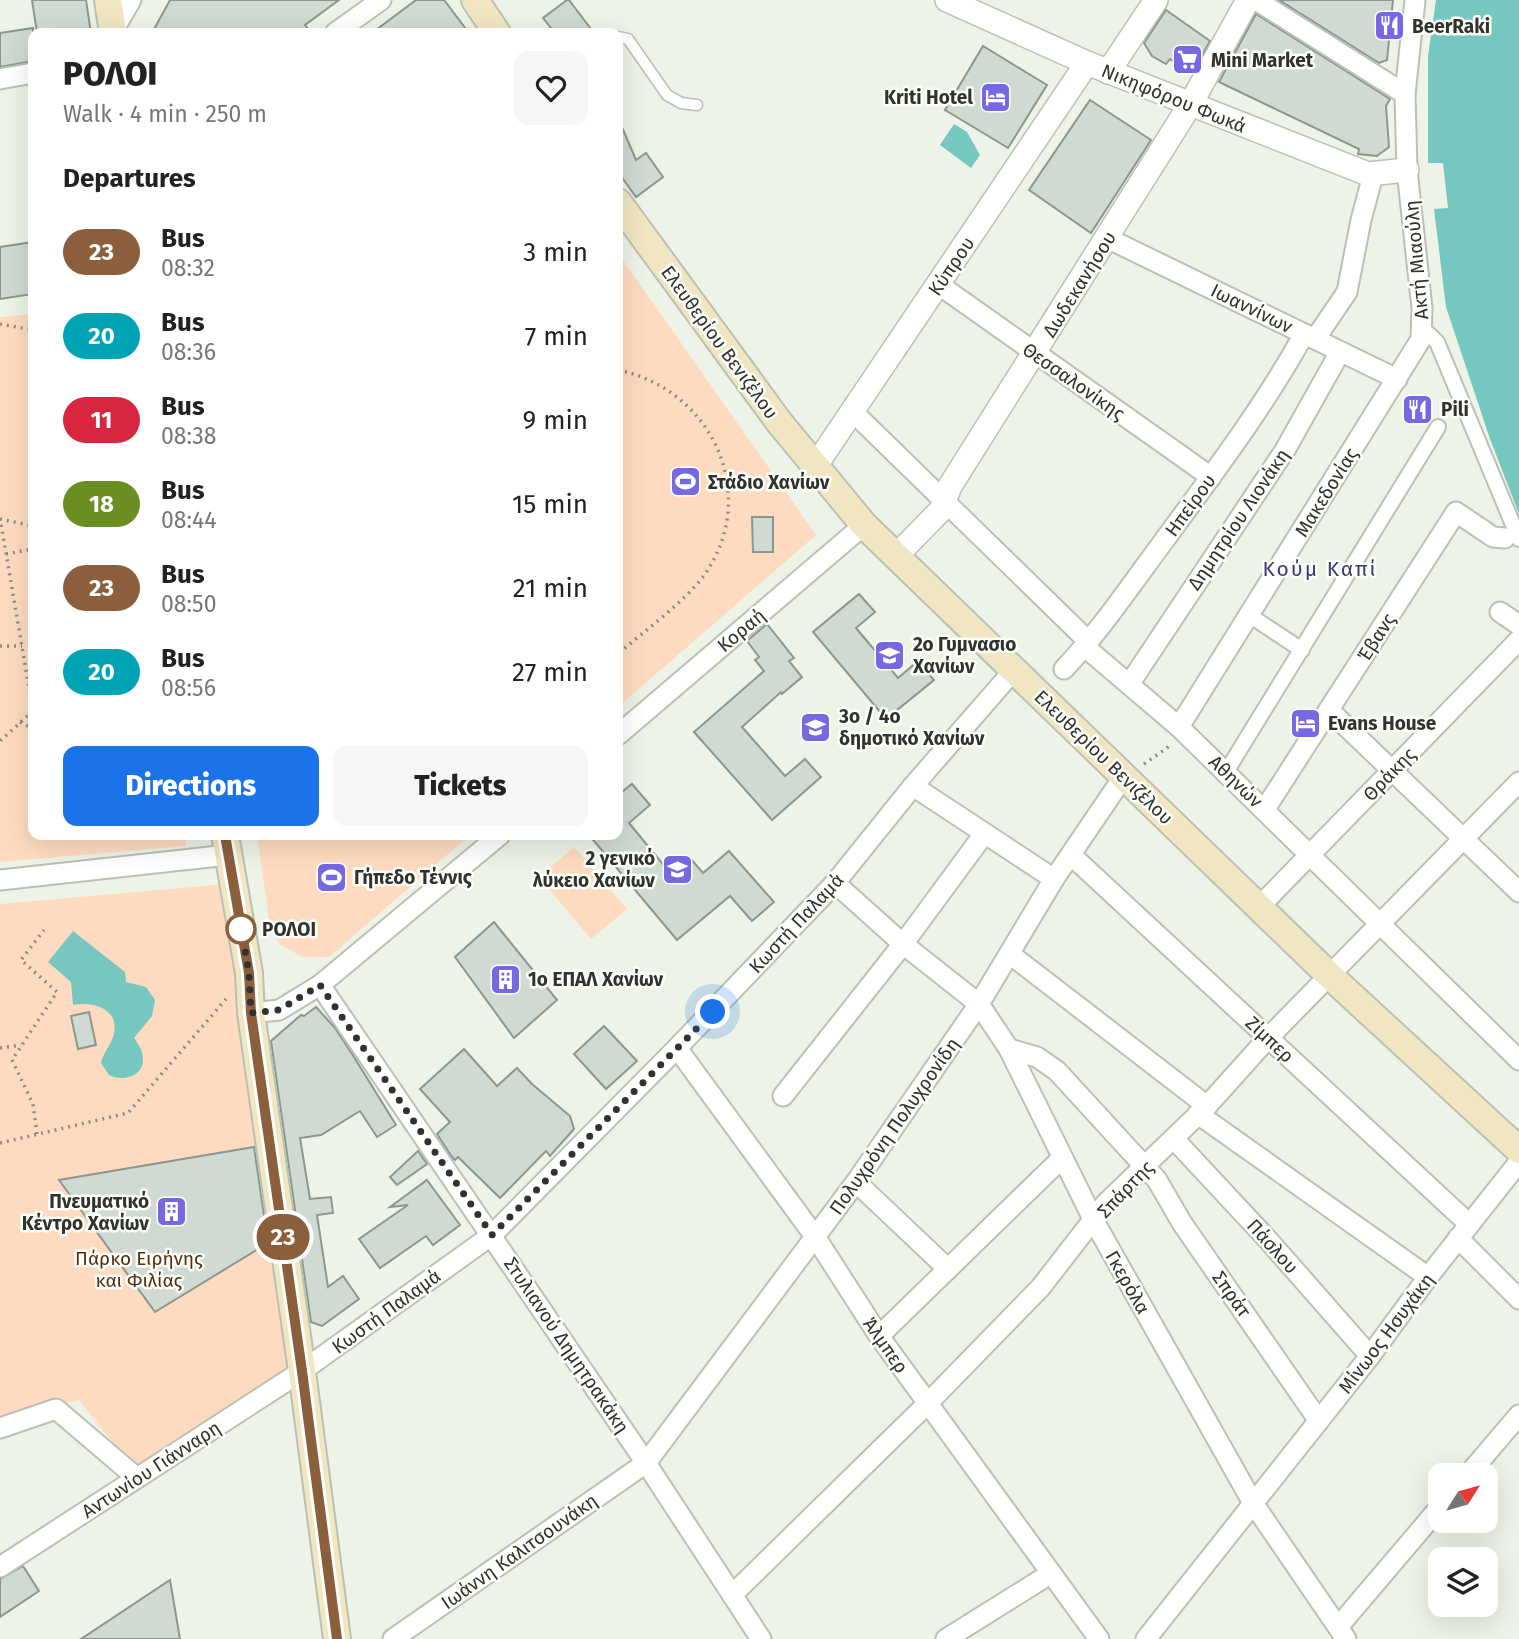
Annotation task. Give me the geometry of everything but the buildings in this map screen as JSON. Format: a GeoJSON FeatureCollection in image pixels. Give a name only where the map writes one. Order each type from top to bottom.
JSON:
{"type":"FeatureCollection","features":[{"type":"Feature","properties":{"kind":"main road"},"geometry":{"type":"LineString","coordinates":[[108,0],[112,28]]}},
{"type":"Feature","properties":{"kind":"main road"},"geometry":{"type":"LineString","coordinates":[[475,0],[495,28]]}},
{"type":"Feature","properties":{"kind":"main road","name":"Ελευθερίου Βενιζέλου"},"geometry":{"type":"LineString","coordinates":[[623,209],[814,468],[864,525],[1329,975],[1519,1150]]}},
{"type":"Feature","properties":{"kind":"main road"},"geometry":{"type":"LineString","coordinates":[[226,845],[249,973],[251,1013],[337,1639]]}},
{"type":"Feature","properties":{"kind":"street"},"geometry":{"type":"LineString","coordinates":[[115,28],[131,0]]}},
{"type":"Feature","properties":{"kind":"street"},"geometry":{"type":"LineString","coordinates":[[342,28],[381,0]]}},
{"type":"Feature","properties":{"kind":"street","name":"Νικηφόρου Φωκά"},"geometry":{"type":"LineString","coordinates":[[947,0],[1097,68],[1373,176]]}},
{"type":"Feature","properties":{"kind":"street","name":"Κύπρου"},"geometry":{"type":"LineString","coordinates":[[814,468],[938,284],[1097,68],[1156,0]]}},
{"type":"Feature","properties":{"kind":"street","name":"Δωδεκανήσου"},"geometry":{"type":"LineString","coordinates":[[896,556],[941,510],[950,486],[1190,105],[1248,0]]}},
{"type":"Feature","properties":{"kind":"street"},"geometry":{"type":"LineString","coordinates":[[1256,0],[1405,94]]}},
{"type":"Feature","properties":{"kind":"street","name":"Ακτή Μιαούλη"},"geometry":{"type":"LineString","coordinates":[[1415,0],[1405,94],[1407,170],[1422,308],[1420,326],[1437,342],[1512,538]]}},
{"type":"Feature","properties":{"kind":"street"},"geometry":{"type":"LineString","coordinates":[[0,79],[28,74]]}},
{"type":"Feature","properties":{"kind":"street"},"geometry":{"type":"LineString","coordinates":[[1373,176],[1407,170]]}},
{"type":"Feature","properties":{"kind":"street","name":"Ηπείρου"},"geometry":{"type":"LineString","coordinates":[[1064,669],[1087,644],[1211,477],[1289,362],[1347,292],[1373,176]]}},
{"type":"Feature","properties":{"kind":"street","name":"Ιωαννίνων"},"geometry":{"type":"LineString","coordinates":[[1107,238],[1397,379]]}},
{"type":"Feature","properties":{"kind":"street","name":"Θεσσαλονίκης"},"geometry":{"type":"LineString","coordinates":[[938,284],[1211,477]]}},
{"type":"Feature","properties":{"kind":"street","name":"Μακεδονίας"},"geometry":{"type":"LineString","coordinates":[[1179,727],[1421,340],[1420,326]]}},
{"type":"Feature","properties":{"kind":"street","name":"Δημητρίου Λιονάκη"},"geometry":{"type":"LineString","coordinates":[[1130,683],[1285,450],[1340,352]]}},
{"type":"Feature","properties":{"kind":"street","name":"Αθηνών"},"geometry":{"type":"LineString","coordinates":[[853,412],[1087,644],[1265,809],[1519,1060]]}},
{"type":"Feature","properties":{"kind":"street"},"geometry":{"type":"LineString","coordinates":[[1226,772],[1438,427]]}},
{"type":"Feature","properties":{"kind":"street","name":"Έβανς"},"geometry":{"type":"LineString","coordinates":[[1265,809],[1456,512],[1493,537],[1512,538]]}},
{"type":"Feature","properties":{"kind":"street","name":"Κοραή"},"geometry":{"type":"LineString","coordinates":[[623,731],[864,525]]}},
{"type":"Feature","properties":{"kind":"street"},"geometry":{"type":"LineString","coordinates":[[1500,612],[1519,625]]}},
{"type":"Feature","properties":{"kind":"street"},"geometry":{"type":"LineString","coordinates":[[1249,615],[1302,650]]}},
{"type":"Feature","properties":{"kind":"street","name":"Θράκης"},"geometry":{"type":"LineString","coordinates":[[1259,907],[1519,640]]}},
{"type":"Feature","properties":{"kind":"street","name":"Κωστή Παλαμά"},"geometry":{"type":"LineString","coordinates":[[302,1371],[492,1235],[835,883],[913,786],[1014,670]]}},
{"type":"Feature","properties":{"kind":"street"},"geometry":{"type":"LineString","coordinates":[[1329,710],[1519,892]]}},
{"type":"Feature","properties":{"kind":"street","name":"Πολυχρόνη Πολυχρονίδη"},"geometry":{"type":"LineString","coordinates":[[646,1463],[856,1182],[979,1004],[1054,879],[1124,776]]}},
{"type":"Feature","properties":{"kind":"street","name":"Σπάρτης"},"geometry":{"type":"LineString","coordinates":[[732,1595],[928,1403],[1041,1287],[1094,1222],[1106,1203],[1203,1110],[1329,975],[1519,782]]}},
{"type":"Feature","properties":{"kind":"street"},"geometry":{"type":"LineString","coordinates":[[913,786],[1054,879]]}},
{"type":"Feature","properties":{"kind":"street"},"geometry":{"type":"LineString","coordinates":[[783,1096],[903,944],[984,834]]}},
{"type":"Feature","properties":{"kind":"street"},"geometry":{"type":"LineString","coordinates":[[251,1013],[279,1010],[320,985],[494,840]]}},
{"type":"Feature","properties":{"kind":"street"},"geometry":{"type":"LineString","coordinates":[[0,880],[226,845]]}},
{"type":"Feature","properties":{"kind":"street","name":"Ζίμπερ"},"geometry":{"type":"LineString","coordinates":[[1071,855],[1269,1038],[1464,1231],[1519,1299]]}},
{"type":"Feature","properties":{"kind":"street","name":"Γκερόλα"},"geometry":{"type":"LineString","coordinates":[[835,883],[903,944],[979,1004],[1009,1049],[1094,1222],[1253,1503],[1342,1633]]}},
{"type":"Feature","properties":{"kind":"street"},"geometry":{"type":"LineString","coordinates":[[1010,954],[1203,1110],[1428,1277]]}},
{"type":"Feature","properties":{"kind":"street","name":"Στυλιανού Δημητρακάκη"},"geometry":{"type":"LineString","coordinates":[[320,985],[646,1463],[761,1639]]}},
{"type":"Feature","properties":{"kind":"street","name":"Άλμπερ"},"geometry":{"type":"LineString","coordinates":[[677,1048],[816,1238],[878,1336],[1099,1639]]}},
{"type":"Feature","properties":{"kind":"street","name":"Σπράτ"},"geometry":{"type":"LineString","coordinates":[[1009,1049],[1037,1057],[1057,1071],[1157,1180],[1182,1223],[1319,1421]]}},
{"type":"Feature","properties":{"kind":"street","name":"Πάσλου"},"geometry":{"type":"LineString","coordinates":[[1174,1139],[1269,1241],[1370,1356]]}},
{"type":"Feature","properties":{"kind":"street"},"geometry":{"type":"LineString","coordinates":[[878,1336],[1061,1159]]}},
{"type":"Feature","properties":{"kind":"street","name":"Μίνωος Ησυχάκη"},"geometry":{"type":"LineString","coordinates":[[1146,1639],[1370,1356],[1428,1277],[1519,1162]]}},
{"type":"Feature","properties":{"kind":"street"},"geometry":{"type":"LineString","coordinates":[[856,1182],[948,1269]]}},
{"type":"Feature","properties":{"kind":"street","name":"Αντωνίου Γιάνναρη"},"geometry":{"type":"LineString","coordinates":[[0,1567],[302,1371]]}},
{"type":"Feature","properties":{"kind":"street"},"geometry":{"type":"LineString","coordinates":[[0,1428],[56,1409],[137,1478]]}},
{"type":"Feature","properties":{"kind":"street"},"geometry":{"type":"LineString","coordinates":[[1478,1463],[1519,1415]]}},
{"type":"Feature","properties":{"kind":"street","name":"Ιωάννη Καλιτσουνάκη"},"geometry":{"type":"LineString","coordinates":[[393,1639],[646,1463]]}},
{"type":"Feature","properties":{"kind":"street"},"geometry":{"type":"LineString","coordinates":[[1342,1633],[1428,1522]]}},
{"type":"Feature","properties":{"kind":"street"},"geometry":{"type":"LineString","coordinates":[[946,1639],[1050,1574]]}},
{"type":"Feature","properties":{"kind":"lane"},"geometry":{"type":"LineString","coordinates":[[623,38],[628,39],[667,95],[681,103],[697,105]]}},
{"type":"Feature","properties":{"kind":"path"},"geometry":{"type":"LineString","coordinates":[[0,324],[28,329]]}},
{"type":"Feature","properties":{"kind":"path"},"geometry":{"type":"LineString","coordinates":[[623,371],[650,379],[667,388],[697,414],[720,456],[727,483],[728,502],[722,540],[705,574],[693,589],[623,650]]}},
{"type":"Feature","properties":{"kind":"path"},"geometry":{"type":"LineString","coordinates":[[28,525],[0,518],[28,681]]}},
{"type":"Feature","properties":{"kind":"path"},"geometry":{"type":"LineString","coordinates":[[6,554],[28,550]]}},
{"type":"Feature","properties":{"kind":"path"},"geometry":{"type":"LineString","coordinates":[[0,646],[22,646]]}},
{"type":"Feature","properties":{"kind":"path"},"geometry":{"type":"LineString","coordinates":[[0,741],[28,715]]}},
{"type":"Feature","properties":{"kind":"path"},"geometry":{"type":"LineString","coordinates":[[20,722],[28,726]]}},
{"type":"Feature","properties":{"kind":"path"},"geometry":{"type":"LineString","coordinates":[[37,1135],[33,1104],[12,1060],[57,992],[21,960],[44,930]]}},
{"type":"Feature","properties":{"kind":"path"},"geometry":{"type":"LineString","coordinates":[[0,1143],[128,1113],[249,973]]}},
{"type":"Feature","properties":{"kind":"path"},"geometry":{"type":"LineString","coordinates":[[0,1048],[21,1045]]}},
{"type":"Feature","properties":{"kind":"green space","name":"Στάδιο Χανίων"},"geometry":{"type":"Polygon","coordinates":[[[623,260],[816,535],[623,703],[623,260]]]}},
{"type":"Feature","properties":{"kind":"green space"},"geometry":{"type":"Polygon","coordinates":[[[28,314],[28,840],[185,840],[186,846],[0,862],[0,317],[28,314]]]}},
{"type":"Feature","properties":{"kind":"green space"},"geometry":{"type":"Polygon","coordinates":[[[258,840],[464,840],[329,957],[302,957],[279,944],[270,925],[258,840]]]}},
{"type":"Feature","properties":{"kind":"green space"},"geometry":{"type":"Polygon","coordinates":[[[574,847],[627,909],[591,939],[539,877],[574,847]]]}},
{"type":"Feature","properties":{"kind":"green space","name":"Πάρκο Ειρήνης και Φιλίας"},"geometry":{"type":"Polygon","coordinates":[[[226,884],[294,1373],[133,1468],[79,1400],[0,1418],[0,904],[226,884]]]}},
{"type":"Feature","properties":{"kind":"water"},"geometry":{"type":"Polygon","coordinates":[[[1436,0],[1519,0],[1519,514],[1489,436],[1446,307],[1434,209],[1448,208],[1443,163],[1428,163],[1428,56],[1436,0]]]}},
{"type":"Feature","properties":{"kind":"water"},"geometry":{"type":"Polygon","coordinates":[[[954,124],[967,132],[980,155],[971,168],[940,145],[954,124]]]}},
{"type":"Feature","properties":{"kind":"water"},"geometry":{"type":"Polygon","coordinates":[[[73,931],[125,972],[126,982],[146,987],[155,1000],[152,1016],[134,1038],[141,1049],[143,1061],[142,1067],[134,1075],[122,1078],[109,1075],[101,1063],[115,1027],[110,1014],[89,1004],[73,1005],[71,982],[48,962],[73,931]]]}},
{"type":"Feature","properties":{"kind":"bus line","name":"23"},"geometry":{"type":"LineString","coordinates":[[226,840],[249,973],[251,1013],[337,1639]]}},
{"type":"Feature","properties":{"kind":"place","name":"BeerRaki"},"geometry":{"type":"Point","coordinates":[1389,26]}},
{"type":"Feature","properties":{"kind":"place","name":"Mini Market"},"geometry":{"type":"Point","coordinates":[1188,60]}},
{"type":"Feature","properties":{"kind":"place","name":"Kriti Hotel"},"geometry":{"type":"Point","coordinates":[996,97]}},
{"type":"Feature","properties":{"kind":"place","name":"Pili"},"geometry":{"type":"Point","coordinates":[1418,409]}},
{"type":"Feature","properties":{"kind":"place","name":"Στάδιο Χανίων"},"geometry":{"type":"Point","coordinates":[685,482]}},
{"type":"Feature","properties":{"kind":"place","name":"2ο Γυμνασιο Χανίων"},"geometry":{"type":"Point","coordinates":[890,655]}},
{"type":"Feature","properties":{"kind":"place","name":"Evans House"},"geometry":{"type":"Point","coordinates":[1305,723]}},
{"type":"Feature","properties":{"kind":"place","name":"3ο / 4ο δημοτικό Χανίων"},"geometry":{"type":"Point","coordinates":[816,727]}},
{"type":"Feature","properties":{"kind":"place","name":"2 γενικό λύκειο Χανίων"},"geometry":{"type":"Point","coordinates":[678,869]}},
{"type":"Feature","properties":{"kind":"place","name":"Γήπεδο Τέννις"},"geometry":{"type":"Point","coordinates":[331,877]}},
{"type":"Feature","properties":{"kind":"place","name":"ΡΟΛΟΙ"},"geometry":{"type":"Point","coordinates":[241,929]}},
{"type":"Feature","properties":{"kind":"place","name":"1ο ΕΠΑΛ Χανίων"},"geometry":{"type":"Point","coordinates":[505,979]}},
{"type":"Feature","properties":{"kind":"place","name":"Πνευματικό Κέντρο Χανίων"},"geometry":{"type":"Point","coordinates":[172,1212]}},
{"type":"Feature","properties":{"kind":"district","name":"Κούμ Καπί"},"geometry":{"type":"Point","coordinates":[1320,569]}},
{"type":"Feature","properties":{"kind":"route"},"geometry":{"type":"LineString","coordinates":[[241,929],[240,922],[249,973],[251,1013],[279,1010],[320,985],[492,1235],[713,1012]]}}]}
